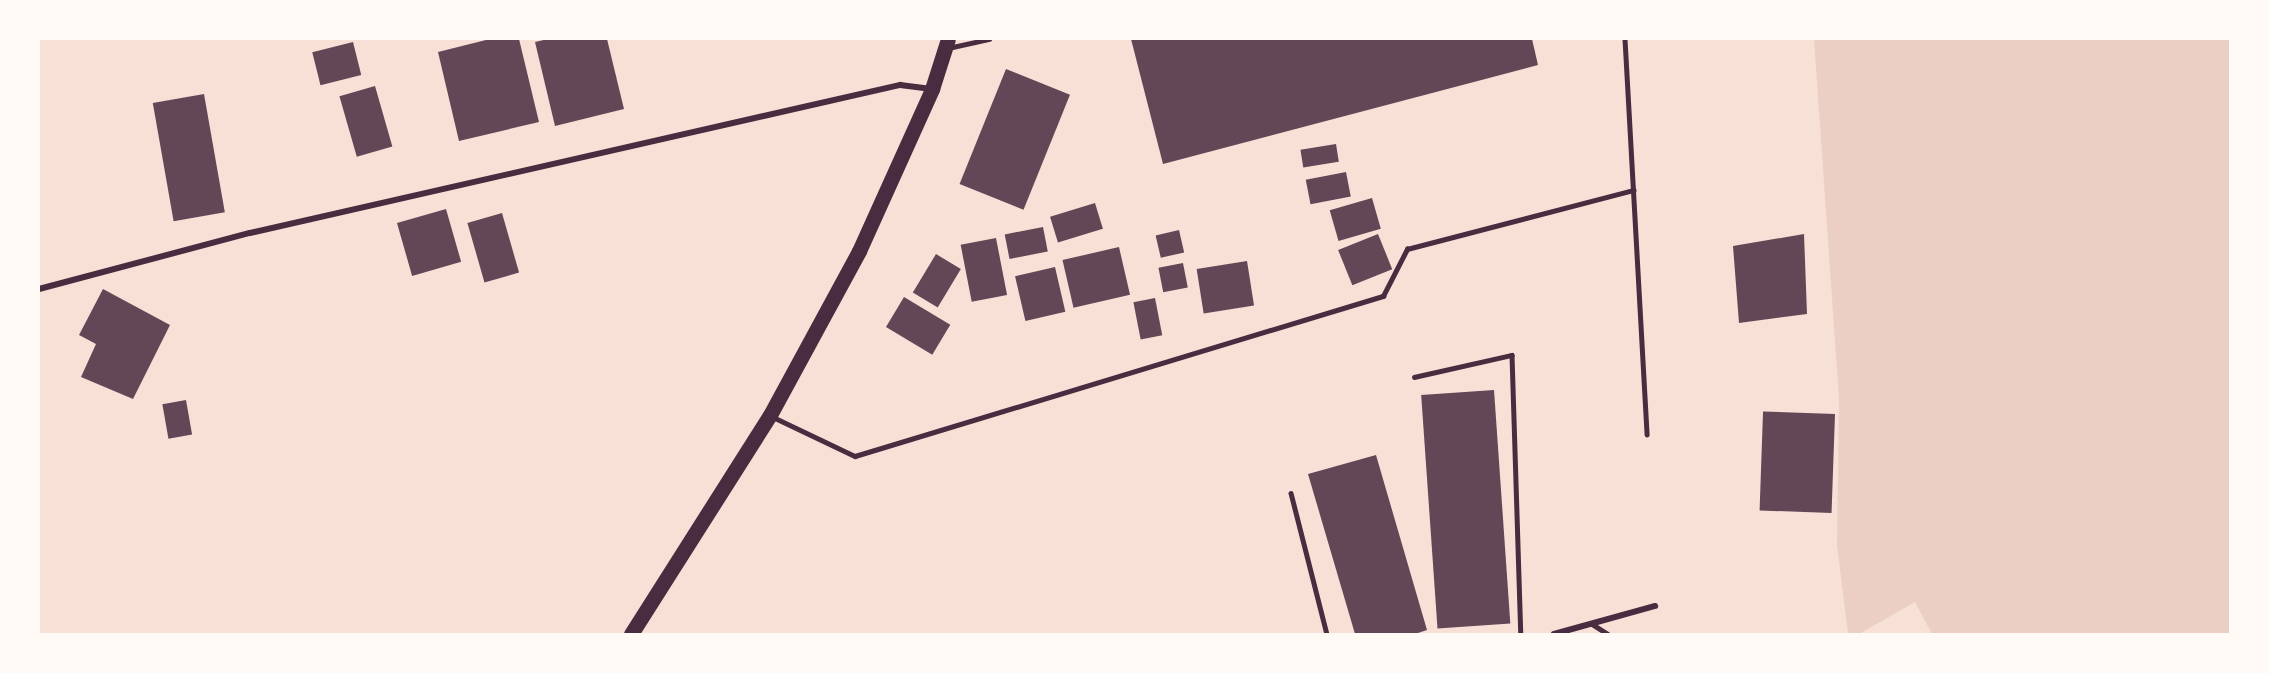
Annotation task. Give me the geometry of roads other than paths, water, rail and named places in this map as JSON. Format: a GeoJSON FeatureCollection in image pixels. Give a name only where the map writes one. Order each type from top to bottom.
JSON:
{"type":"FeatureCollection","features":[{"type":"Feature","properties":{"kind":"main road"},"geometry":{"type":"LineString","coordinates":[[631,634],[770,415],[860,251],[932,89],[947,44]]}},
{"type":"Feature","properties":{"kind":"street"},"geometry":{"type":"LineString","coordinates":[[39,288],[250,233],[900,85],[932,89]]}},
{"type":"Feature","properties":{"kind":"street"},"geometry":{"type":"LineString","coordinates":[[1554,634],[1655,606]]}},
{"type":"Feature","properties":{"kind":"lane"},"geometry":{"type":"LineString","coordinates":[[947,44],[989,39]]}},
{"type":"Feature","properties":{"kind":"lane"},"geometry":{"type":"LineString","coordinates":[[1625,39],[1647,434]]}},
{"type":"Feature","properties":{"kind":"lane"},"geometry":{"type":"LineString","coordinates":[[770,415],[855,456],[1383,296],[1407,249],[1633,190]]}},
{"type":"Feature","properties":{"kind":"lane"},"geometry":{"type":"LineString","coordinates":[[1414,377],[1512,355],[1521,634]]}},
{"type":"Feature","properties":{"kind":"lane"},"geometry":{"type":"LineString","coordinates":[[1291,493],[1326,634]]}},
{"type":"Feature","properties":{"kind":"lane"},"geometry":{"type":"LineString","coordinates":[[1592,624],[1608,634]]}}]}
